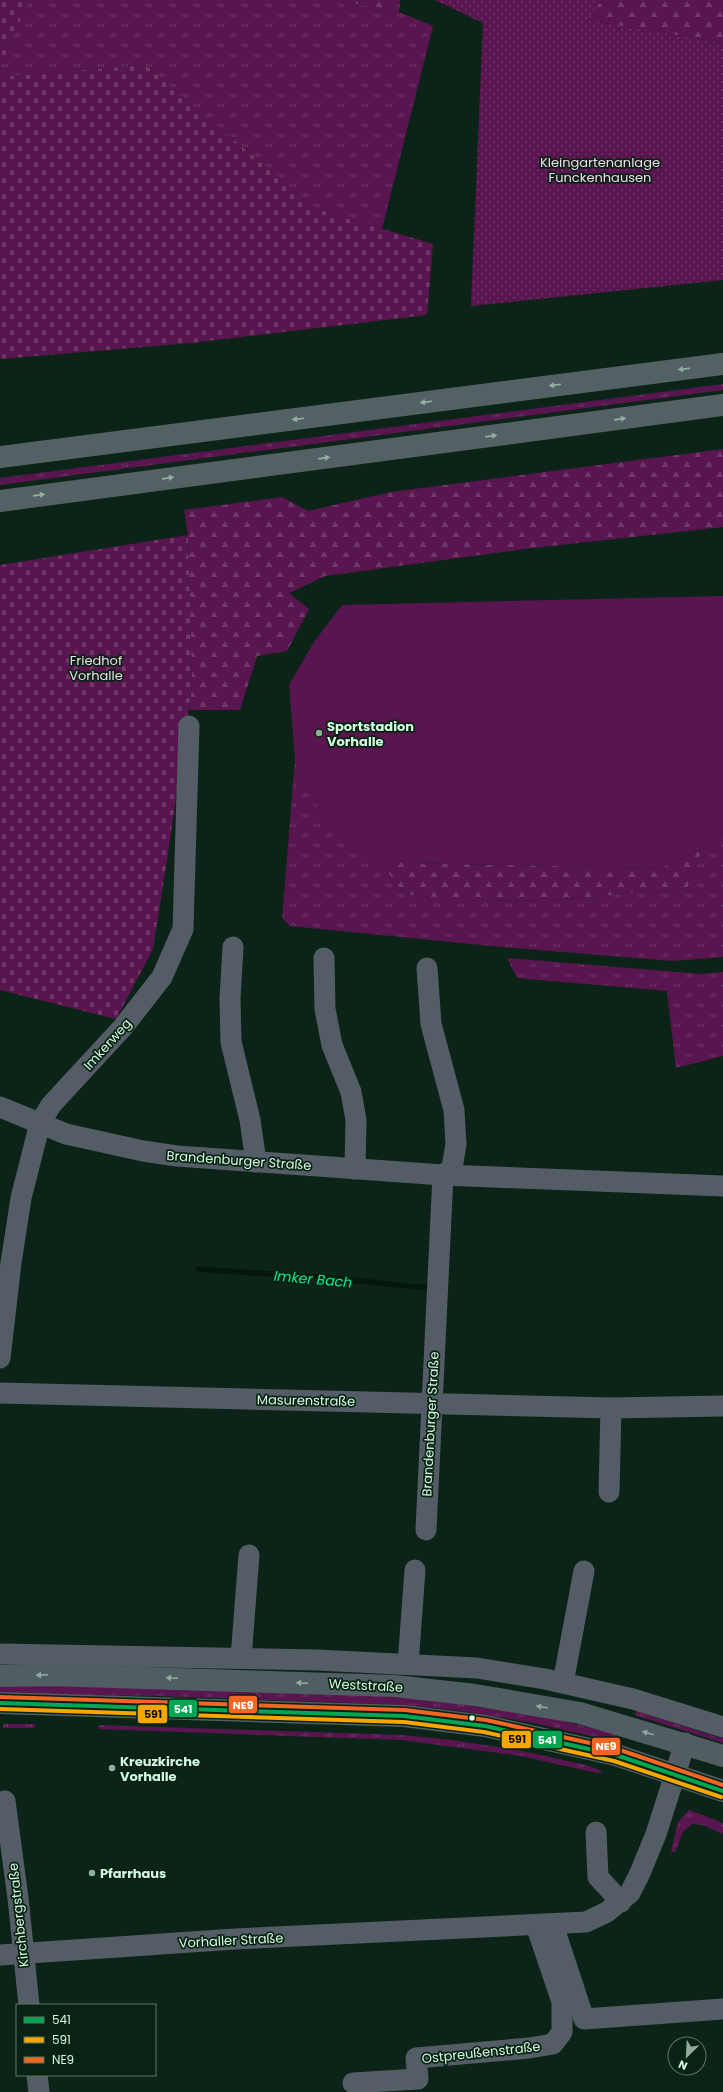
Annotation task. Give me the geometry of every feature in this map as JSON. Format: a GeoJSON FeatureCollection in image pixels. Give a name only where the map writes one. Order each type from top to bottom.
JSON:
{"type":"FeatureCollection","features":[{"type":"Feature","properties":{"kind":"highway"},"geometry":{"type":"LineString","coordinates":[[0,457],[723,364]]}},
{"type":"Feature","properties":{"kind":"highway"},"geometry":{"type":"LineString","coordinates":[[0,501],[723,405]]}},
{"type":"Feature","properties":{"kind":"main road","name":"Weststraße"},"geometry":{"type":"LineString","coordinates":[[0,1676],[49,1675],[395,1686],[475,1695],[580,1713],[685,1743],[723,1756]]}},
{"type":"Feature","properties":{"kind":"main road"},"geometry":{"type":"LineString","coordinates":[[0,1703],[404,1716],[484,1726],[527,1734],[616,1755],[723,1791]]}},
{"type":"Feature","properties":{"kind":"street","name":"Imkerweg"},"geometry":{"type":"LineString","coordinates":[[0,1358],[11,1264],[21,1198],[40,1123],[51,1105],[123,1027],[162,976],[183,929],[189,726]]}},
{"type":"Feature","properties":{"kind":"street"},"geometry":{"type":"LineString","coordinates":[[233,947],[230,999],[231,1042],[250,1120],[256,1162]]}},
{"type":"Feature","properties":{"kind":"street"},"geometry":{"type":"LineString","coordinates":[[324,958],[325,1009],[332,1045],[351,1092],[356,1120],[355,1169]]}},
{"type":"Feature","properties":{"kind":"street"},"geometry":{"type":"LineString","coordinates":[[427,968],[431,1024],[454,1110],[456,1144],[452,1168],[443,1175]]}},
{"type":"Feature","properties":{"kind":"street","name":"Brandenburger Straße"},"geometry":{"type":"LineString","coordinates":[[0,1107],[66,1134],[144,1152],[177,1156],[443,1175],[723,1186]]}},
{"type":"Feature","properties":{"kind":"street","name":"Brandenburger Straße"},"geometry":{"type":"LineString","coordinates":[[426,1530],[443,1175]]}},
{"type":"Feature","properties":{"kind":"street","name":"Masurenstraße"},"geometry":{"type":"LineString","coordinates":[[0,1392],[611,1408],[723,1406]]}},
{"type":"Feature","properties":{"kind":"street"},"geometry":{"type":"LineString","coordinates":[[609,1492],[611,1408]]}},
{"type":"Feature","properties":{"kind":"street"},"geometry":{"type":"LineString","coordinates":[[241,1658],[249,1555]]}},
{"type":"Feature","properties":{"kind":"street","name":"Weststraße"},"geometry":{"type":"LineString","coordinates":[[408,1664],[415,1570]]}},
{"type":"Feature","properties":{"kind":"street"},"geometry":{"type":"LineString","coordinates":[[563,1684],[584,1571]]}},
{"type":"Feature","properties":{"kind":"street","name":"Weststraße"},"geometry":{"type":"LineString","coordinates":[[0,1654],[241,1658],[477,1668],[633,1699],[721,1721]]}},
{"type":"Feature","properties":{"kind":"street","name":"Vorhaller Straße"},"geometry":{"type":"LineString","coordinates":[[0,1955],[235,1939],[545,1926],[586,1922],[607,1912],[621,1902],[630,1893],[656,1834],[685,1743]]}},
{"type":"Feature","properties":{"kind":"street","name":"Kirchbergstraße"},"geometry":{"type":"LineString","coordinates":[[5,1801],[18,1898],[22,1954],[28,2004]]}},
{"type":"Feature","properties":{"kind":"street"},"geometry":{"type":"LineString","coordinates":[[596,1832],[598,1876],[621,1902]]}},
{"type":"Feature","properties":{"kind":"street"},"geometry":{"type":"LineString","coordinates":[[545,1926],[584,2020],[723,2009]]}},
{"type":"Feature","properties":{"kind":"street","name":"Ostpreußenstraße"},"geometry":{"type":"LineString","coordinates":[[353,2083],[418,2079],[416,2058],[529,2048],[553,2044],[562,2032],[562,2002],[545,1926]]}},
{"type":"Feature","properties":{"kind":"street"},"geometry":{"type":"LineString","coordinates":[[37,2076],[39,2092]]}},
{"type":"Feature","properties":{"kind":"green space"},"geometry":{"type":"Polygon","coordinates":[[[0,0],[29,0],[0,68],[0,0]]]}},
{"type":"Feature","properties":{"kind":"green space"},"geometry":{"type":"Polygon","coordinates":[[[29,0],[335,0],[399,12],[433,26],[382,229],[316,209],[145,65],[0,77],[0,68],[29,0]]]}},
{"type":"Feature","properties":{"kind":"green space"},"geometry":{"type":"Polygon","coordinates":[[[335,0],[400,0],[399,12],[335,0]]]}},
{"type":"Feature","properties":{"kind":"green space","name":"Kleingartenanlage Funckenhausen"},"geometry":{"type":"Polygon","coordinates":[[[435,0],[602,0],[587,20],[723,43],[723,280],[471,306],[483,23],[435,0]]]}},
{"type":"Feature","properties":{"kind":"green space"},"geometry":{"type":"Polygon","coordinates":[[[602,0],[723,0],[723,43],[586,20],[602,0]]]}},
{"type":"Feature","properties":{"kind":"green space"},"geometry":{"type":"Polygon","coordinates":[[[145,65],[316,209],[433,244],[427,315],[191,343],[0,359],[0,77],[145,65]]]}},
{"type":"Feature","properties":{"kind":"green space"},"geometry":{"type":"Polygon","coordinates":[[[723,384],[723,390],[0,485],[0,478],[723,384]]]}},
{"type":"Feature","properties":{"kind":"green space"},"geometry":{"type":"Polygon","coordinates":[[[723,449],[723,527],[524,549],[325,576],[289,593],[309,609],[287,651],[257,656],[240,710],[189,710],[192,686],[188,535],[184,510],[282,497],[308,511],[391,492],[723,449]]]}},
{"type":"Feature","properties":{"kind":"green space","name":"Friedhof Vorhalle"},"geometry":{"type":"Polygon","coordinates":[[[188,535],[192,686],[153,949],[116,1019],[0,990],[0,565],[188,535]]]}},
{"type":"Feature","properties":{"kind":"green space"},"geometry":{"type":"Polygon","coordinates":[[[723,596],[723,832],[702,849],[661,868],[404,863],[376,857],[349,840],[321,812],[295,760],[289,685],[314,642],[342,605],[723,596]]]}},
{"type":"Feature","properties":{"kind":"green space"},"geometry":{"type":"Polygon","coordinates":[[[295,760],[321,812],[349,840],[376,857],[404,894],[453,901],[554,900],[687,889],[702,849],[723,832],[723,957],[673,961],[502,947],[290,926],[282,918],[295,760]]]}},
{"type":"Feature","properties":{"kind":"green space"},"geometry":{"type":"Polygon","coordinates":[[[702,849],[687,889],[554,900],[453,901],[404,894],[376,857],[404,863],[661,868],[702,849]]]}},
{"type":"Feature","properties":{"kind":"green space"},"geometry":{"type":"Polygon","coordinates":[[[507,958],[702,974],[723,972],[723,1056],[676,1068],[667,991],[517,978],[507,958]]]}},
{"type":"Feature","properties":{"kind":"green space"},"geometry":{"type":"Polygon","coordinates":[[[0,1686],[98,1686],[377,1695],[455,1703],[555,1719],[616,1734],[613,1741],[534,1723],[454,1710],[406,1705],[160,1696],[0,1694],[0,1686]]]}},
{"type":"Feature","properties":{"kind":"green space"},"geometry":{"type":"Polygon","coordinates":[[[637,1705],[643,1713],[720,1738],[723,1736],[723,1743],[635,1715],[637,1705]]]}},
{"type":"Feature","properties":{"kind":"green space"},"geometry":{"type":"Polygon","coordinates":[[[3,1724],[35,1724],[35,1728],[3,1728],[3,1724]]]}},
{"type":"Feature","properties":{"kind":"green space"},"geometry":{"type":"Polygon","coordinates":[[[99,1725],[402,1735],[452,1740],[522,1751],[586,1765],[604,1772],[597,1773],[521,1756],[401,1740],[98,1729],[99,1725]]]}},
{"type":"Feature","properties":{"kind":"green space"},"geometry":{"type":"Polygon","coordinates":[[[689,1810],[723,1823],[723,1834],[703,1825],[692,1824],[683,1832],[675,1852],[671,1852],[678,1822],[689,1810]]]}},
{"type":"Feature","properties":{"kind":"waterway","name":"Imker Bach"},"geometry":{"type":"LineString","coordinates":[[198,1269],[330,1278],[428,1288]]}},
{"type":"Feature","properties":{"kind":"transit line","name":"NE9"},"geometry":{"type":"LineString","coordinates":[[0,1697],[405,1710],[486,1720],[617,1749],[723,1785]]}},
{"type":"Feature","properties":{"kind":"transit line","name":"541"},"geometry":{"type":"LineString","coordinates":[[0,1703],[404,1716],[485,1726],[616,1755],[723,1791]]}},
{"type":"Feature","properties":{"kind":"transit line","name":"591"},"geometry":{"type":"LineString","coordinates":[[0,1709],[404,1722],[484,1732],[614,1761],[721,1797]]}},
{"type":"Feature","properties":{"kind":"place","name":"Sportstadion Vorhalle"},"geometry":{"type":"Point","coordinates":[319,733]}},
{"type":"Feature","properties":{"kind":"place","name":"Kreuzkirche Vorhalle"},"geometry":{"type":"Point","coordinates":[112,1768]}},
{"type":"Feature","properties":{"kind":"place","name":"Pfarrhaus"},"geometry":{"type":"Point","coordinates":[92,1873]}}]}
